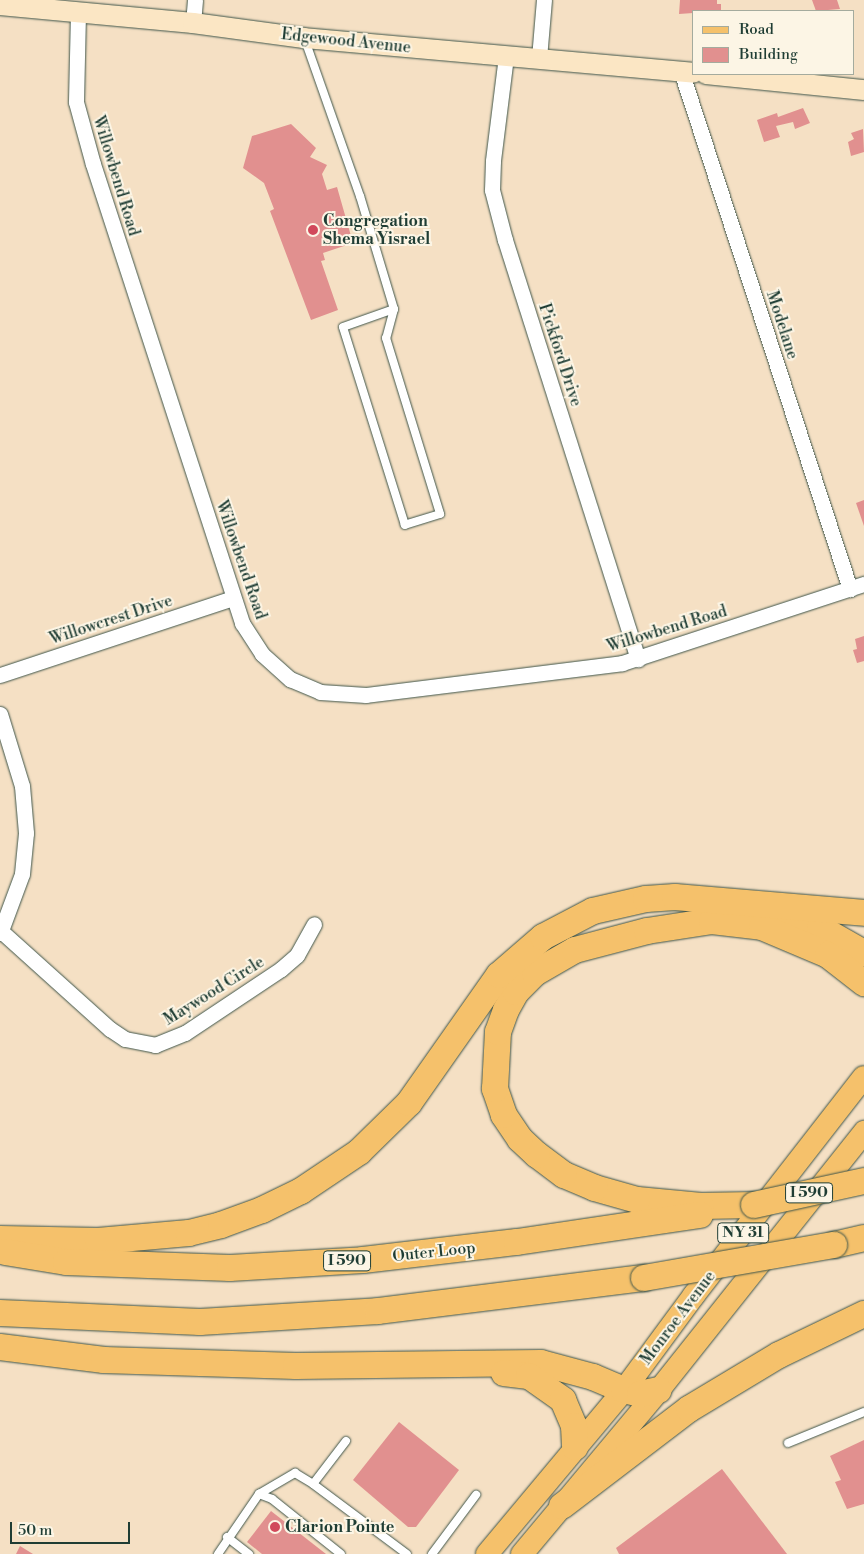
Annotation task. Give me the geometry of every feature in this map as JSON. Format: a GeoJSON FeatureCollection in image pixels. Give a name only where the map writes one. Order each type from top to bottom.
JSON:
{"type":"FeatureCollection","features":[{"type":"Feature","properties":{"kind":"highway"},"geometry":{"type":"LineString","coordinates":[[0,1239],[147,1239],[221,1225],[262,1210],[331,1172],[385,1127],[409,1103],[499,975],[543,936],[593,911],[646,899],[674,897],[864,913]]}},
{"type":"Feature","properties":{"kind":"highway"},"geometry":{"type":"LineString","coordinates":[[760,903],[820,928],[864,953]]}},
{"type":"Feature","properties":{"kind":"highway"},"geometry":{"type":"LineString","coordinates":[[697,1211],[637,1200],[595,1188],[564,1175],[520,1139],[504,1114],[495,1089],[498,1032],[516,992],[535,973],[576,950],[647,931],[712,922],[762,927],[828,955],[864,983]]}},
{"type":"Feature","properties":{"kind":"highway","name":"I 590"},"geometry":{"type":"LineString","coordinates":[[697,1211],[754,1205],[864,1182]]}},
{"type":"Feature","properties":{"kind":"highway","name":"Outer Loop"},"geometry":{"type":"LineString","coordinates":[[0,1252],[66,1262],[230,1268],[364,1260],[517,1242],[697,1211]]}},
{"type":"Feature","properties":{"kind":"highway"},"geometry":{"type":"LineString","coordinates":[[0,1313],[200,1322],[378,1311],[644,1278],[834,1245],[864,1238]]}},
{"type":"Feature","properties":{"kind":"highway"},"geometry":{"type":"LineString","coordinates":[[562,1506],[689,1409],[779,1355],[864,1314]]}},
{"type":"Feature","properties":{"kind":"highway"},"geometry":{"type":"LineString","coordinates":[[0,1347],[104,1360],[296,1366],[541,1363],[593,1377],[624,1390],[640,1394],[659,1390]]}},
{"type":"Feature","properties":{"kind":"highway"},"geometry":{"type":"LineString","coordinates":[[452,1364],[529,1376],[563,1400],[574,1426],[575,1447]]}},
{"type":"Feature","properties":{"kind":"main road","name":"Monroe Avenue"},"geometry":{"type":"LineString","coordinates":[[487,1554],[624,1390],[694,1295],[864,1077]]}},
{"type":"Feature","properties":{"kind":"main road","name":"Monroe Avenue"},"geometry":{"type":"LineString","coordinates":[[522,1554],[659,1390],[864,1132]]}},
{"type":"Feature","properties":{"kind":"street"},"geometry":{"type":"LineString","coordinates":[[193,23],[195,0]]}},
{"type":"Feature","properties":{"kind":"street"},"geometry":{"type":"LineString","coordinates":[[539,58],[544,0]]}},
{"type":"Feature","properties":{"kind":"street","name":"Edgewood Avenue"},"geometry":{"type":"LineString","coordinates":[[0,5],[193,23],[304,38],[687,72]]}},
{"type":"Feature","properties":{"kind":"street","name":"Willowbend Road"},"geometry":{"type":"LineString","coordinates":[[78,13],[74,78],[81,126],[233,598],[252,639],[275,668],[306,688],[335,695],[366,694],[590,668],[638,659],[857,587]]}},
{"type":"Feature","properties":{"kind":"street","name":"Pickford Drive"},"geometry":{"type":"LineString","coordinates":[[506,56],[493,162],[492,190],[638,659]]}},
{"type":"Feature","properties":{"kind":"street","name":"Modelane"},"geometry":{"type":"LineString","coordinates":[[687,72],[857,587]]}},
{"type":"Feature","properties":{"kind":"street"},"geometry":{"type":"LineString","coordinates":[[716,75],[864,90]]}},
{"type":"Feature","properties":{"kind":"street","name":"Willowcrest Drive"},"geometry":{"type":"LineString","coordinates":[[0,675],[233,598]]}},
{"type":"Feature","properties":{"kind":"street"},"geometry":{"type":"LineString","coordinates":[[0,714],[22,786],[26,833],[22,874],[1,932]]}},
{"type":"Feature","properties":{"kind":"street","name":"Maywood Circle"},"geometry":{"type":"LineString","coordinates":[[1,932],[110,1029],[125,1039],[155,1045],[185,1033],[281,969],[297,955],[314,924]]}},
{"type":"Feature","properties":{"kind":"lane"},"geometry":{"type":"LineString","coordinates":[[304,38],[360,196],[394,309],[386,338],[440,514],[404,525],[343,327],[394,309]]}},
{"type":"Feature","properties":{"kind":"lane"},"geometry":{"type":"LineString","coordinates":[[788,1443],[864,1412]]}},
{"type":"Feature","properties":{"kind":"lane"},"geometry":{"type":"LineString","coordinates":[[313,1484],[346,1441]]}},
{"type":"Feature","properties":{"kind":"lane"},"geometry":{"type":"LineString","coordinates":[[218,1554],[227,1537],[260,1494],[295,1473],[313,1484],[407,1554]]}},
{"type":"Feature","properties":{"kind":"lane"},"geometry":{"type":"LineString","coordinates":[[260,1494],[272,1499],[341,1554]]}},
{"type":"Feature","properties":{"kind":"lane"},"geometry":{"type":"LineString","coordinates":[[432,1554],[476,1495]]}},
{"type":"Feature","properties":{"kind":"lane"},"geometry":{"type":"LineString","coordinates":[[227,1537],[249,1554]]}},
{"type":"Feature","properties":{"kind":"building"},"geometry":{"type":"Polygon","coordinates":[[[680,0],[717,0],[717,4],[721,4],[721,10],[692,10],[692,13],[679,14],[680,0]]]}},
{"type":"Feature","properties":{"kind":"building"},"geometry":{"type":"Polygon","coordinates":[[[812,0],[837,0],[840,9],[828,10],[816,10],[812,0]]]}},
{"type":"Feature","properties":{"kind":"building"},"geometry":{"type":"Polygon","coordinates":[[[803,108],[810,123],[795,129],[793,122],[776,126],[780,137],[764,142],[757,120],[777,113],[778,117],[803,108]]]}},
{"type":"Feature","properties":{"kind":"building","name":"Congregation Shema Yisrael"},"geometry":{"type":"Polygon","coordinates":[[[291,124],[316,148],[310,157],[327,165],[322,174],[327,190],[337,187],[353,243],[323,253],[325,260],[321,261],[338,310],[311,320],[270,211],[274,209],[264,183],[243,168],[252,136],[291,124]]]}},
{"type":"Feature","properties":{"kind":"building"},"geometry":{"type":"Polygon","coordinates":[[[863,129],[864,152],[851,156],[848,142],[854,139],[851,133],[863,129]]]}},
{"type":"Feature","properties":{"kind":"building"},"geometry":{"type":"Polygon","coordinates":[[[864,500],[864,526],[856,503],[864,500]]]}},
{"type":"Feature","properties":{"kind":"building"},"geometry":{"type":"Polygon","coordinates":[[[864,636],[864,661],[857,663],[853,650],[857,649],[855,639],[864,636]]]}},
{"type":"Feature","properties":{"kind":"building"},"geometry":{"type":"Polygon","coordinates":[[[399,1422],[459,1470],[416,1527],[408,1527],[353,1480],[399,1422]]]}},
{"type":"Feature","properties":{"kind":"building"},"geometry":{"type":"Polygon","coordinates":[[[864,1440],[864,1504],[847,1509],[835,1482],[841,1480],[830,1456],[864,1440]]]}},
{"type":"Feature","properties":{"kind":"building"},"geometry":{"type":"Polygon","coordinates":[[[722,1469],[787,1554],[619,1554],[616,1548],[722,1469]]]}},
{"type":"Feature","properties":{"kind":"building","name":"Clarion Pointe"},"geometry":{"type":"Polygon","coordinates":[[[271,1511],[326,1554],[262,1554],[247,1542],[271,1511]]]}},
{"type":"Feature","properties":{"kind":"building"},"geometry":{"type":"Polygon","coordinates":[[[20,1546],[33,1554],[16,1554],[20,1546]]]}},
{"type":"Feature","properties":{"kind":"place","name":"Congregation Shema Yisrael"},"geometry":{"type":"Point","coordinates":[313,230]}},
{"type":"Feature","properties":{"kind":"place","name":"Clarion Pointe"},"geometry":{"type":"Point","coordinates":[275,1527]}}]}
